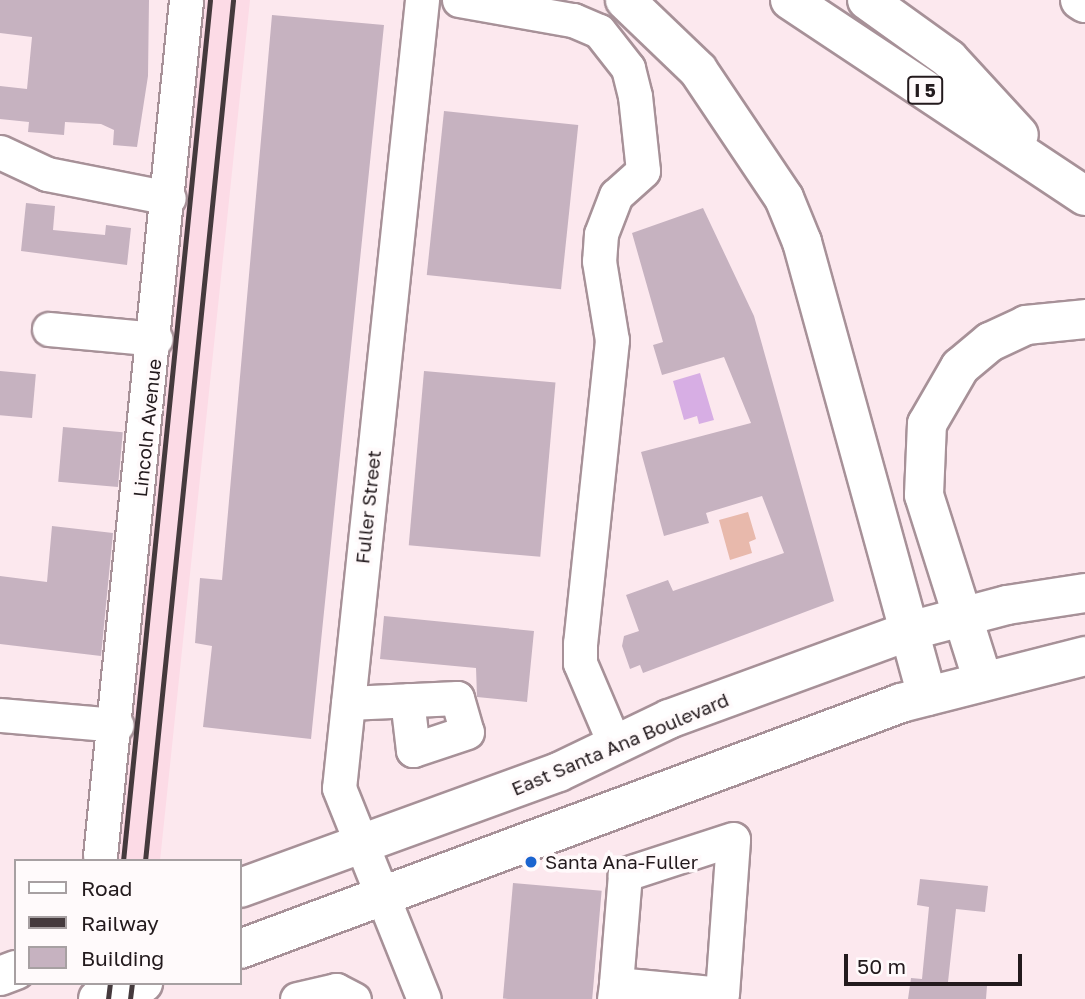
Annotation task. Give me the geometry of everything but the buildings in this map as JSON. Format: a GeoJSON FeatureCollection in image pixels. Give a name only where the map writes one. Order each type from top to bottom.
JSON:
{"type":"FeatureCollection","features":[{"type":"Feature","properties":{"kind":"main road"},"geometry":{"type":"LineString","coordinates":[[625,0],[698,70],[784,198],[802,242],[927,696]]}},
{"type":"Feature","properties":{"kind":"main road","name":"I 5"},"geometry":{"type":"LineString","coordinates":[[790,0],[1073,188]]}},
{"type":"Feature","properties":{"kind":"main road","name":"I 5"},"geometry":{"type":"LineString","coordinates":[[867,0],[949,59],[1073,188]]}},
{"type":"Feature","properties":{"kind":"main road"},"geometry":{"type":"LineString","coordinates":[[1080,0],[1085,4]]}},
{"type":"Feature","properties":{"kind":"main road"},"geometry":{"type":"LineString","coordinates":[[983,681],[924,495],[927,424],[960,367],[990,342],[1026,325],[1085,319]]}},
{"type":"Feature","properties":{"kind":"main road","name":"East Santa Ana Boulevard"},"geometry":{"type":"LineString","coordinates":[[242,887],[362,845],[909,631],[963,616],[1085,593]]}},
{"type":"Feature","properties":{"kind":"main road"},"geometry":{"type":"LineString","coordinates":[[242,948],[383,892],[927,696],[1085,656]]}},
{"type":"Feature","properties":{"kind":"main road"},"geometry":{"type":"LineString","coordinates":[[98,999],[137,985]]}},
{"type":"Feature","properties":{"kind":"street","name":"Lincoln Avenue"},"geometry":{"type":"LineString","coordinates":[[100,856],[117,725],[156,340],[186,0]]}},
{"type":"Feature","properties":{"kind":"street","name":"Fuller Street"},"geometry":{"type":"LineString","coordinates":[[422,0],[339,788],[424,999]]}},
{"type":"Feature","properties":{"kind":"street"},"geometry":{"type":"LineString","coordinates":[[458,0],[573,20],[599,32],[628,68],[643,171],[610,204],[601,234],[599,261],[612,340],[580,643],[580,663],[615,745]]}},
{"type":"Feature","properties":{"kind":"street"},"geometry":{"type":"LineString","coordinates":[[0,152],[47,174],[169,198]]}},
{"type":"Feature","properties":{"kind":"street"},"geometry":{"type":"LineString","coordinates":[[49,330],[156,340]]}},
{"type":"Feature","properties":{"kind":"street"},"geometry":{"type":"LineString","coordinates":[[348,703],[407,700]]}},
{"type":"Feature","properties":{"kind":"street"},"geometry":{"type":"LineString","coordinates":[[0,715],[117,725]]}},
{"type":"Feature","properties":{"kind":"street"},"geometry":{"type":"LineString","coordinates":[[733,839],[722,994],[615,992],[625,874],[733,839]]}},
{"type":"Feature","properties":{"kind":"street"},"geometry":{"type":"LineString","coordinates":[[297,999],[335,990],[354,999]]}},
{"type":"Feature","properties":{"kind":"shaded area"},"geometry":{"type":"Polygon","coordinates":[[[196,0],[250,0],[160,859],[113,859],[196,0]]]}},
{"type":"Feature","properties":{"kind":"shaded area"},"geometry":{"type":"Polygon","coordinates":[[[700,373],[714,420],[699,424],[697,416],[684,420],[673,381],[700,373]]]}},
{"type":"Feature","properties":{"kind":"shaded area"},"geometry":{"type":"Polygon","coordinates":[[[748,512],[756,539],[749,542],[752,553],[730,560],[719,520],[748,512]]]}},
{"type":"Feature","properties":{"kind":"railway"},"geometry":{"type":"LineString","coordinates":[[123,859],[210,0]]}},
{"type":"Feature","properties":{"kind":"railway"},"geometry":{"type":"LineString","coordinates":[[145,859],[233,0]]}},
{"type":"Feature","properties":{"kind":"railway"},"geometry":{"type":"LineString","coordinates":[[108,999],[110,985]]}},
{"type":"Feature","properties":{"kind":"railway"},"geometry":{"type":"LineString","coordinates":[[130,999],[132,985]]}},
{"type":"Feature","properties":{"kind":"place","name":"Santa Ana-Fuller"},"geometry":{"type":"Point","coordinates":[531,862]}}]}
